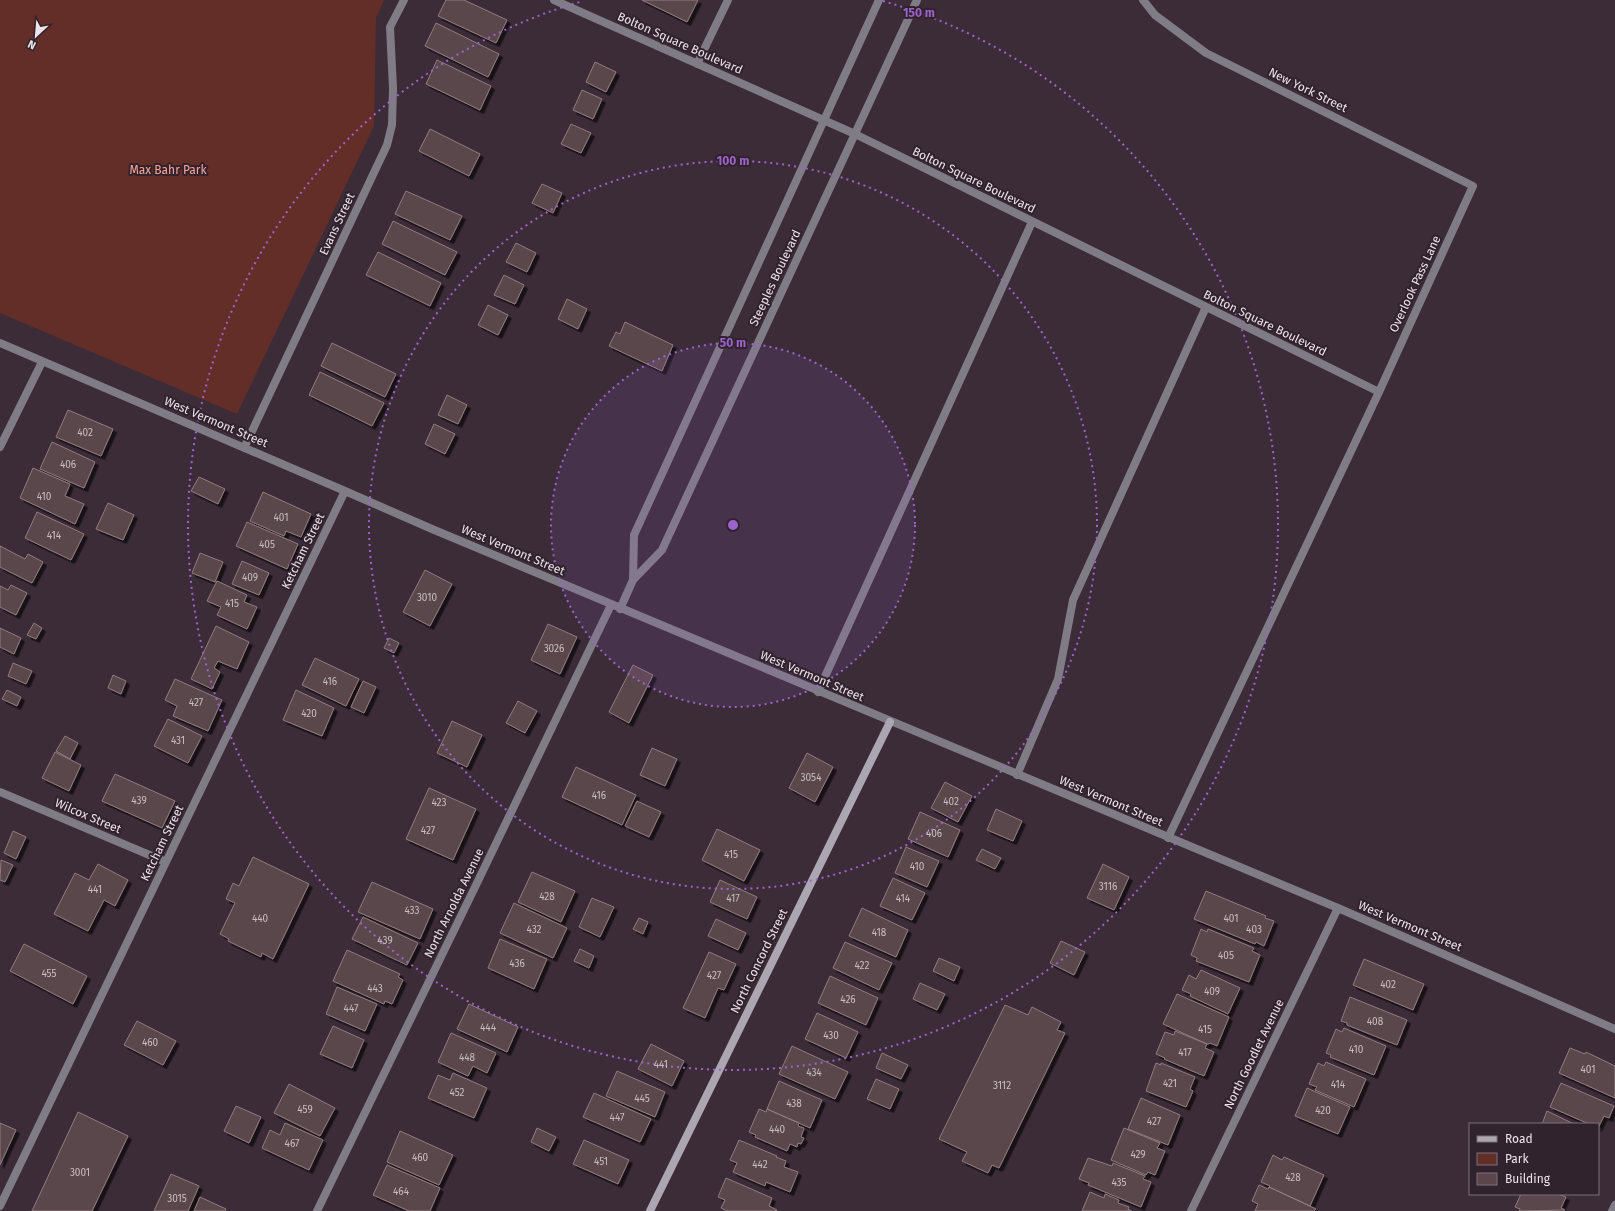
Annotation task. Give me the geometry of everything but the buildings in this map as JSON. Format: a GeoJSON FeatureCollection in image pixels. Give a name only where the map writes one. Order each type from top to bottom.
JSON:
{"type":"FeatureCollection","features":[{"type":"Feature","properties":{"kind":"main road","name":"North Concord Street"},"geometry":{"type":"LineString","coordinates":[[650,1211],[890,722]]}},
{"type":"Feature","properties":{"kind":"street","name":"Evans Street"},"geometry":{"type":"LineString","coordinates":[[244,448],[387,145],[392,125],[393,88],[390,27],[404,0]]}},
{"type":"Feature","properties":{"kind":"street","name":"Bolton Square Boulevard"},"geometry":{"type":"LineString","coordinates":[[554,0],[854,134],[1379,392]]}},
{"type":"Feature","properties":{"kind":"street"},"geometry":{"type":"LineString","coordinates":[[697,64],[728,0]]}},
{"type":"Feature","properties":{"kind":"street","name":"Steeples Boulevard"},"geometry":{"type":"LineString","coordinates":[[633,580],[634,535],[879,0]]}},
{"type":"Feature","properties":{"kind":"street","name":"Steeples Boulevard"},"geometry":{"type":"LineString","coordinates":[[620,609],[633,580],[662,550],[917,0]]}},
{"type":"Feature","properties":{"kind":"street","name":"New York Street"},"geometry":{"type":"LineString","coordinates":[[1143,0],[1155,15],[1206,53],[1473,186]]}},
{"type":"Feature","properties":{"kind":"street","name":"Overlook Pass Lane"},"geometry":{"type":"LineString","coordinates":[[1168,838],[1379,392],[1473,186]]}},
{"type":"Feature","properties":{"kind":"street"},"geometry":{"type":"LineString","coordinates":[[818,692],[1032,222]]}},
{"type":"Feature","properties":{"kind":"street"},"geometry":{"type":"LineString","coordinates":[[1017,775],[1058,679],[1073,600],[1206,307]]}},
{"type":"Feature","properties":{"kind":"street","name":"West Vermont Street"},"geometry":{"type":"LineString","coordinates":[[0,343],[620,609],[1338,908],[1614,1027]]}},
{"type":"Feature","properties":{"kind":"street"},"geometry":{"type":"LineString","coordinates":[[0,447],[42,362]]}},
{"type":"Feature","properties":{"kind":"street","name":"Ketcham Street"},"geometry":{"type":"LineString","coordinates":[[0,1206],[345,491]]}},
{"type":"Feature","properties":{"kind":"street","name":"North Arnolda Avenue"},"geometry":{"type":"LineString","coordinates":[[317,1211],[481,876],[611,605]]}},
{"type":"Feature","properties":{"kind":"street","name":"Wilcox Street"},"geometry":{"type":"LineString","coordinates":[[0,792],[166,862]]}},
{"type":"Feature","properties":{"kind":"street","name":"North Goodlet Avenue"},"geometry":{"type":"LineString","coordinates":[[1191,1211],[1338,908]]}},
{"type":"Feature","properties":{"kind":"street"},"geometry":{"type":"LineString","coordinates":[[1612,1211],[1615,1205]]}},
{"type":"Feature","properties":{"kind":"green space","name":"Max Bahr Park"},"geometry":{"type":"Polygon","coordinates":[[[0,0],[384,0],[376,18],[374,126],[237,414],[0,313],[0,0]]]}}]}
